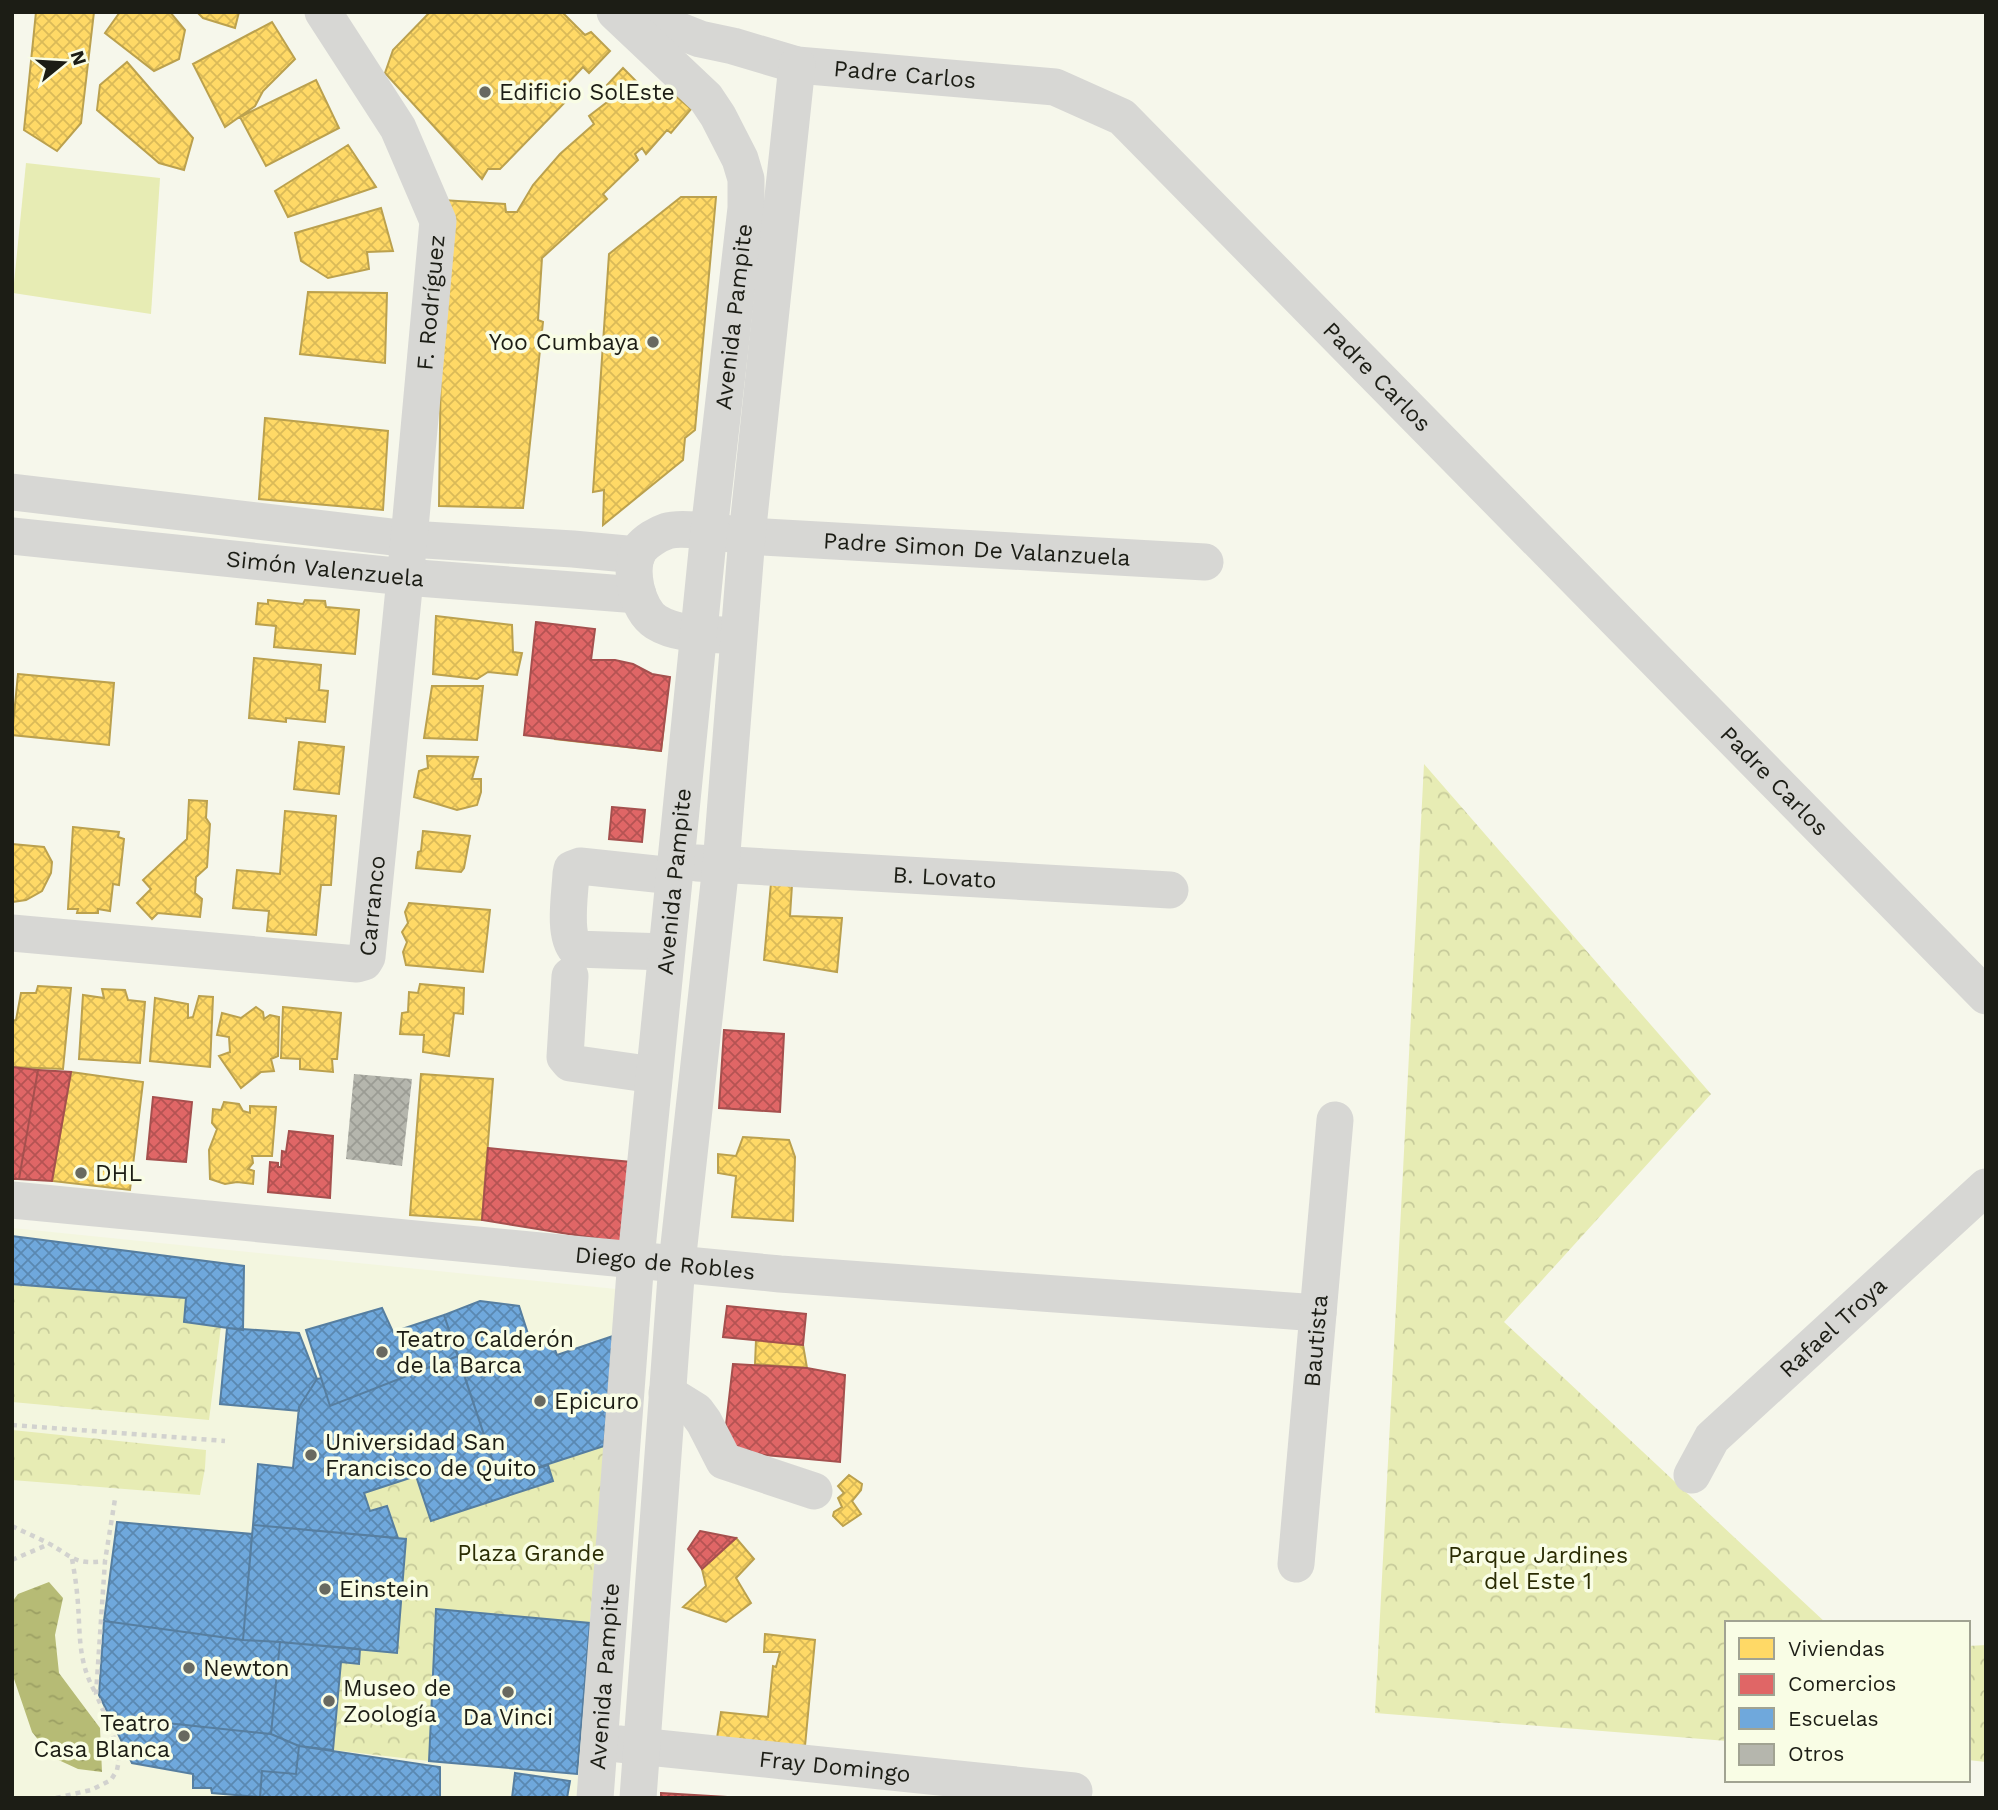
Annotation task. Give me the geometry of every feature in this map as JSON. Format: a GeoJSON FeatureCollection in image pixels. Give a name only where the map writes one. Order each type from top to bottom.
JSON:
{"type":"FeatureCollection","features":[{"type":"Feature","properties":{"kind":"street","name":"F. Rodríguez"},"geometry":{"type":"LineString","coordinates":[[323,12],[398,128],[438,221],[409,539]]}},
{"type":"Feature","properties":{"kind":"street","name":"Avenida Pampite"},"geometry":{"type":"LineString","coordinates":[[595,1798],[597,1742],[636,1259],[698,634],[746,208],[746,179],[740,159],[706,98],[615,12]]}},
{"type":"Feature","properties":{"kind":"street","name":"Padre Carlos"},"geometry":{"type":"LineString","coordinates":[[632,12],[700,39],[797,65],[1055,87],[1122,117],[1986,996]]}},
{"type":"Feature","properties":{"kind":"street"},"geometry":{"type":"LineString","coordinates":[[706,98],[705,85],[714,62],[733,46]]}},
{"type":"Feature","properties":{"kind":"street","name":"Avenida Pampite"},"geometry":{"type":"LineString","coordinates":[[638,1798],[677,1263],[721,865],[747,536],[797,65]]}},
{"type":"Feature","properties":{"kind":"street"},"geometry":{"type":"LineString","coordinates":[[731,139],[757,138],[781,128],[791,120]]}},
{"type":"Feature","properties":{"kind":"street","name":"Simón Valenzuela"},"geometry":{"type":"LineString","coordinates":[[30,494],[409,539],[637,555]]}},
{"type":"Feature","properties":{"kind":"street"},"geometry":{"type":"LineString","coordinates":[[19,536],[30,494]]}},
{"type":"Feature","properties":{"kind":"street"},"geometry":{"type":"LineString","coordinates":[[230,559],[253,520]]}},
{"type":"Feature","properties":{"kind":"street"},"geometry":{"type":"LineString","coordinates":[[739,636],[698,634],[671,629],[655,622],[644,611],[635,575],[637,555],[641,548],[668,530],[709,531],[747,536]]}},
{"type":"Feature","properties":{"kind":"street","name":"Simón Valenzuela"},"geometry":{"type":"LineString","coordinates":[[19,536],[405,577],[638,595]]}},
{"type":"Feature","properties":{"kind":"street","name":"Padre Simon De Valanzuela"},"geometry":{"type":"LineString","coordinates":[[747,536],[1205,562]]}},
{"type":"Feature","properties":{"kind":"street","name":"Carranco"},"geometry":{"type":"LineString","coordinates":[[12,933],[357,964],[364,962],[368,957],[409,539]]}},
{"type":"Feature","properties":{"kind":"street","name":"B. Lovato"},"geometry":{"type":"LineString","coordinates":[[666,952],[576,949],[571,943],[569,930],[572,869],[580,866],[674,869],[721,865],[1170,890]]}},
{"type":"Feature","properties":{"kind":"street"},"geometry":{"type":"LineString","coordinates":[[570,976],[565,1057],[570,1063],[654,1075]]}},
{"type":"Feature","properties":{"kind":"street","name":"Bautista"},"geometry":{"type":"LineString","coordinates":[[1296,1563],[1335,1120]]}},
{"type":"Feature","properties":{"kind":"street","name":"Rafael Troya"},"geometry":{"type":"LineString","coordinates":[[1692,1475],[1712,1438],[1986,1187]]}},
{"type":"Feature","properties":{"kind":"street","name":"Diego de Robles"},"geometry":{"type":"LineString","coordinates":[[12,1199],[780,1273],[1318,1313]]}},
{"type":"Feature","properties":{"kind":"street"},"geometry":{"type":"LineString","coordinates":[[667,1393],[696,1411],[724,1461],[814,1491]]}},
{"type":"Feature","properties":{"kind":"street","name":"Fray Domingo"},"geometry":{"type":"LineString","coordinates":[[597,1742],[1074,1791]]}},
{"type":"Feature","properties":{"kind":"path"},"geometry":{"type":"LineString","coordinates":[[12,1425],[225,1440]]}},
{"type":"Feature","properties":{"kind":"path"},"geometry":{"type":"LineString","coordinates":[[96,1694],[105,1561],[114,1499]]}},
{"type":"Feature","properties":{"kind":"path"},"geometry":{"type":"LineString","coordinates":[[12,1526],[50,1544],[72,1559],[88,1563],[105,1561]]}},
{"type":"Feature","properties":{"kind":"path"},"geometry":{"type":"LineString","coordinates":[[12,1560],[50,1544]]}},
{"type":"Feature","properties":{"kind":"path"},"geometry":{"type":"LineString","coordinates":[[56,1798],[91,1790],[111,1780],[119,1759],[112,1731],[85,1674],[72,1559]]}},
{"type":"Feature","properties":{"kind":"shaded area","name":"Universidad San Francisco de Quito"},"geometry":{"type":"Polygon","coordinates":[[[12,1228],[626,1290],[578,1798],[12,1798],[12,1228]]]}},
{"type":"Feature","properties":{"kind":"green space"},"geometry":{"type":"Polygon","coordinates":[[[26,163],[160,178],[151,314],[13,293],[26,163]]]}},
{"type":"Feature","properties":{"kind":"green space","name":"Parque Jardines del Este 1"},"geometry":{"type":"Polygon","coordinates":[[[1424,764],[1711,1094],[1504,1322],[1824,1621],[1725,1621],[1725,1741],[1375,1713],[1424,764]]]}},
{"type":"Feature","properties":{"kind":"green space"},"geometry":{"type":"Polygon","coordinates":[[[12,1284],[186,1298],[184,1322],[221,1326],[209,1420],[12,1402],[12,1284]]]}},
{"type":"Feature","properties":{"kind":"green space"},"geometry":{"type":"Polygon","coordinates":[[[12,1430],[206,1450],[200,1495],[12,1480],[12,1430]]]}},
{"type":"Feature","properties":{"kind":"green space","name":"Plaza Grande"},"geometry":{"type":"Polygon","coordinates":[[[604,1446],[590,1623],[436,1609],[429,1761],[333,1750],[341,1662],[359,1664],[360,1649],[397,1652],[406,1539],[398,1538],[388,1506],[370,1511],[364,1493],[416,1476],[431,1521],[553,1480],[548,1465],[604,1446]]]}},
{"type":"Feature","properties":{"kind":"green space"},"geometry":{"type":"Polygon","coordinates":[[[1986,1645],[1986,1762],[1970,1760],[1970,1646],[1986,1645]]]}},
{"type":"Feature","properties":{"kind":"water"},"geometry":{"type":"Polygon","coordinates":[[[49,1582],[63,1598],[55,1635],[59,1673],[100,1728],[102,1772],[78,1769],[52,1757],[32,1732],[12,1673],[12,1602],[18,1594],[49,1582]]]}},
{"type":"Feature","properties":{"kind":"building: Viviendas"},"geometry":{"type":"Polygon","coordinates":[[[36,12],[94,12],[81,123],[57,151],[24,130],[36,12]]]}},
{"type":"Feature","properties":{"kind":"building: Viviendas"},"geometry":{"type":"Polygon","coordinates":[[[120,12],[170,12],[185,30],[179,59],[154,71],[105,33],[120,12]]]}},
{"type":"Feature","properties":{"kind":"building: Viviendas"},"geometry":{"type":"Polygon","coordinates":[[[197,12],[239,12],[235,28],[203,18],[197,12]]]}},
{"type":"Feature","properties":{"kind":"building: Viviendas","name":"Edificio SolEste"},"geometry":{"type":"Polygon","coordinates":[[[430,12],[562,12],[585,35],[591,32],[610,51],[589,73],[583,67],[563,88],[571,96],[500,169],[488,169],[482,179],[385,73],[393,50],[430,12]]]}},
{"type":"Feature","properties":{"kind":"building: Viviendas"},"geometry":{"type":"Polygon","coordinates":[[[272,22],[295,59],[263,91],[255,106],[225,127],[193,64],[272,22]]]}},
{"type":"Feature","properties":{"kind":"building: Viviendas"},"geometry":{"type":"Polygon","coordinates":[[[127,62],[193,138],[184,170],[159,163],[97,110],[100,85],[127,62]]]}},
{"type":"Feature","properties":{"kind":"building: Viviendas"},"geometry":{"type":"Polygon","coordinates":[[[623,68],[638,83],[633,90],[640,96],[647,90],[660,102],[671,92],[691,109],[671,133],[667,130],[646,154],[642,148],[635,154],[638,160],[603,194],[607,199],[542,258],[538,320],[543,322],[523,508],[439,506],[443,200],[505,204],[506,212],[517,212],[533,185],[560,154],[594,124],[589,116],[615,96],[607,85],[623,68]]]}},
{"type":"Feature","properties":{"kind":"building: Viviendas"},"geometry":{"type":"Polygon","coordinates":[[[316,80],[339,128],[266,166],[240,117],[316,80]]]}},
{"type":"Feature","properties":{"kind":"building: Viviendas"},"geometry":{"type":"Polygon","coordinates":[[[348,145],[376,187],[288,217],[275,191],[348,145]]]}},
{"type":"Feature","properties":{"kind":"building: Viviendas","name":"Yoo Cumbaya"},"geometry":{"type":"Polygon","coordinates":[[[681,197],[716,197],[695,430],[685,438],[683,460],[603,525],[604,490],[593,492],[609,254],[681,197]]]}},
{"type":"Feature","properties":{"kind":"building: Viviendas"},"geometry":{"type":"Polygon","coordinates":[[[381,208],[393,251],[367,252],[369,269],[328,278],[301,261],[295,233],[381,208]]]}},
{"type":"Feature","properties":{"kind":"building: Viviendas"},"geometry":{"type":"Polygon","coordinates":[[[308,292],[387,293],[385,363],[300,354],[308,292]]]}},
{"type":"Feature","properties":{"kind":"building: Viviendas"},"geometry":{"type":"Polygon","coordinates":[[[265,418],[388,431],[383,510],[259,499],[265,418]]]}},
{"type":"Feature","properties":{"kind":"building: Viviendas"},"geometry":{"type":"Polygon","coordinates":[[[268,600],[303,604],[305,600],[325,601],[326,607],[359,610],[355,654],[274,647],[276,626],[256,624],[258,603],[268,604],[268,600]]]}},
{"type":"Feature","properties":{"kind":"building: Viviendas"},"geometry":{"type":"Polygon","coordinates":[[[436,616],[512,625],[513,652],[522,653],[517,675],[488,672],[477,679],[433,674],[436,616]]]}},
{"type":"Feature","properties":{"kind":"building: Viviendas"},"geometry":{"type":"Polygon","coordinates":[[[254,658],[321,665],[319,690],[328,691],[325,722],[249,718],[254,658]]]}},
{"type":"Feature","properties":{"kind":"building: Viviendas"},"geometry":{"type":"Polygon","coordinates":[[[564,672],[668,687],[661,751],[555,739],[564,672]]]}},
{"type":"Feature","properties":{"kind":"building: Viviendas"},"geometry":{"type":"Polygon","coordinates":[[[18,674],[114,683],[109,745],[12,735],[18,674]]]}},
{"type":"Feature","properties":{"kind":"building: Viviendas"},"geometry":{"type":"Polygon","coordinates":[[[432,686],[483,686],[477,740],[424,738],[432,686]]]}},
{"type":"Feature","properties":{"kind":"building: Viviendas"},"geometry":{"type":"Polygon","coordinates":[[[299,742],[344,747],[339,794],[294,789],[299,742]]]}},
{"type":"Feature","properties":{"kind":"building: Viviendas"},"geometry":{"type":"Polygon","coordinates":[[[427,756],[478,757],[472,779],[481,779],[477,805],[457,810],[414,797],[419,771],[428,768],[427,756]]]}},
{"type":"Feature","properties":{"kind":"building: Viviendas"},"geometry":{"type":"Polygon","coordinates":[[[189,800],[207,801],[206,818],[210,824],[207,867],[196,877],[195,893],[202,899],[200,917],[158,913],[152,919],[137,903],[151,889],[143,880],[187,839],[189,800]]]}},
{"type":"Feature","properties":{"kind":"building: Viviendas"},"geometry":{"type":"Polygon","coordinates":[[[285,811],[336,816],[331,885],[321,885],[316,935],[267,931],[269,911],[233,908],[237,870],[280,874],[285,811]]]}},
{"type":"Feature","properties":{"kind":"building: Viviendas"},"geometry":{"type":"Polygon","coordinates":[[[73,827],[119,832],[118,837],[124,839],[119,885],[113,884],[110,911],[98,909],[98,913],[77,913],[78,909],[68,909],[73,827]]]}},
{"type":"Feature","properties":{"kind":"building: Viviendas"},"geometry":{"type":"Polygon","coordinates":[[[423,831],[470,836],[461,872],[416,868],[423,831]]]}},
{"type":"Feature","properties":{"kind":"building: Viviendas"},"geometry":{"type":"Polygon","coordinates":[[[12,844],[44,847],[52,862],[51,873],[42,891],[26,900],[12,902],[12,844]]]}},
{"type":"Feature","properties":{"kind":"building: Viviendas"},"geometry":{"type":"Polygon","coordinates":[[[771,883],[792,885],[790,916],[842,918],[837,972],[764,960],[771,883]]]}},
{"type":"Feature","properties":{"kind":"building: Viviendas"},"geometry":{"type":"Polygon","coordinates":[[[409,903],[490,910],[483,972],[406,965],[403,952],[407,942],[402,932],[408,923],[405,912],[409,903]]]}},
{"type":"Feature","properties":{"kind":"building: Viviendas"},"geometry":{"type":"Polygon","coordinates":[[[420,984],[464,988],[463,1014],[454,1013],[449,1056],[423,1052],[424,1035],[400,1034],[402,1013],[408,1012],[409,992],[418,993],[420,984]]]}},
{"type":"Feature","properties":{"kind":"building: Viviendas"},"geometry":{"type":"Polygon","coordinates":[[[38,986],[71,988],[63,1069],[12,1067],[12,1021],[16,1020],[21,993],[36,993],[38,986]]]}},
{"type":"Feature","properties":{"kind":"building: Viviendas"},"geometry":{"type":"Polygon","coordinates":[[[102,989],[125,990],[128,1000],[145,1002],[140,1063],[79,1059],[83,995],[104,998],[102,989]]]}},
{"type":"Feature","properties":{"kind":"building: Viviendas"},"geometry":{"type":"Polygon","coordinates":[[[199,996],[213,997],[210,1067],[150,1061],[155,998],[188,1004],[188,1018],[193,1017],[199,996]]]}},
{"type":"Feature","properties":{"kind":"building: Viviendas"},"geometry":{"type":"Polygon","coordinates":[[[256,1007],[263,1012],[264,1019],[270,1015],[279,1017],[278,1056],[271,1059],[274,1071],[261,1072],[241,1088],[219,1056],[230,1052],[229,1037],[217,1035],[222,1013],[241,1018],[256,1007]]]}},
{"type":"Feature","properties":{"kind":"building: Viviendas"},"geometry":{"type":"Polygon","coordinates":[[[283,1007],[341,1013],[337,1059],[332,1059],[333,1072],[300,1069],[300,1059],[281,1058],[283,1007]]]}},
{"type":"Feature","properties":{"kind":"building: Viviendas"},"geometry":{"type":"Polygon","coordinates":[[[71,1072],[143,1082],[130,1190],[52,1181],[71,1072]]]}},
{"type":"Feature","properties":{"kind":"building: Viviendas"},"geometry":{"type":"Polygon","coordinates":[[[421,1074],[493,1079],[482,1220],[410,1215],[421,1074]]]}},
{"type":"Feature","properties":{"kind":"building: Viviendas"},"geometry":{"type":"Polygon","coordinates":[[[224,1102],[239,1104],[243,1111],[250,1113],[250,1106],[276,1107],[272,1156],[252,1156],[253,1163],[248,1169],[254,1171],[253,1184],[225,1184],[210,1179],[209,1150],[217,1129],[212,1123],[213,1109],[221,1110],[224,1102]]]}},
{"type":"Feature","properties":{"kind":"building: Viviendas"},"geometry":{"type":"Polygon","coordinates":[[[743,1137],[789,1140],[795,1157],[793,1221],[732,1217],[736,1176],[718,1173],[718,1154],[736,1156],[743,1137]]]}},
{"type":"Feature","properties":{"kind":"building: Viviendas"},"geometry":{"type":"Polygon","coordinates":[[[756,1340],[803,1345],[807,1368],[755,1364],[756,1340]]]}},
{"type":"Feature","properties":{"kind":"building: Viviendas"},"geometry":{"type":"Polygon","coordinates":[[[849,1475],[862,1484],[861,1490],[852,1501],[861,1514],[843,1526],[833,1516],[834,1512],[842,1507],[838,1498],[844,1493],[838,1486],[849,1475]]]}},
{"type":"Feature","properties":{"kind":"building: Viviendas"},"geometry":{"type":"Polygon","coordinates":[[[736,1538],[754,1559],[736,1578],[751,1603],[726,1622],[683,1607],[706,1586],[702,1569],[736,1538]]]}},
{"type":"Feature","properties":{"kind":"building: Viviendas"},"geometry":{"type":"Polygon","coordinates":[[[765,1634],[815,1640],[805,1746],[717,1738],[721,1712],[768,1717],[773,1666],[776,1667],[780,1652],[764,1652],[765,1634]]]}},
{"type":"Feature","properties":{"kind":"building: Comercios"},"geometry":{"type":"Polygon","coordinates":[[[536,622],[595,629],[591,660],[615,660],[633,664],[652,674],[670,677],[661,751],[524,735],[536,622]]]}},
{"type":"Feature","properties":{"kind":"building: Comercios"},"geometry":{"type":"Polygon","coordinates":[[[612,807],[645,810],[642,842],[609,839],[612,807]]]}},
{"type":"Feature","properties":{"kind":"building: Comercios"},"geometry":{"type":"Polygon","coordinates":[[[724,1030],[784,1034],[780,1112],[719,1108],[724,1030]]]}},
{"type":"Feature","properties":{"kind":"building: Comercios"},"geometry":{"type":"Polygon","coordinates":[[[12,1067],[38,1070],[19,1179],[12,1179],[12,1067]]]}},
{"type":"Feature","properties":{"kind":"building: Comercios"},"geometry":{"type":"Polygon","coordinates":[[[38,1070],[71,1072],[52,1181],[19,1179],[38,1070]]]}},
{"type":"Feature","properties":{"kind":"building: Comercios"},"geometry":{"type":"Polygon","coordinates":[[[153,1097],[192,1102],[186,1162],[147,1159],[153,1097]]]}},
{"type":"Feature","properties":{"kind":"building: Comercios"},"geometry":{"type":"Polygon","coordinates":[[[289,1131],[333,1136],[330,1198],[268,1192],[270,1162],[278,1163],[278,1167],[281,1167],[282,1151],[286,1152],[289,1131]]]}},
{"type":"Feature","properties":{"kind":"building: Comercios"},"geometry":{"type":"Polygon","coordinates":[[[488,1148],[641,1163],[631,1244],[482,1220],[488,1148]]]}},
{"type":"Feature","properties":{"kind":"building: Comercios"},"geometry":{"type":"Polygon","coordinates":[[[727,1306],[806,1314],[803,1345],[723,1337],[727,1306]]]}},
{"type":"Feature","properties":{"kind":"building: Comercios"},"geometry":{"type":"Polygon","coordinates":[[[733,1364],[807,1368],[845,1375],[840,1462],[723,1451],[733,1364]]]}},
{"type":"Feature","properties":{"kind":"building: Comercios"},"geometry":{"type":"Polygon","coordinates":[[[700,1531],[736,1538],[702,1569],[688,1549],[700,1531]]]}},
{"type":"Feature","properties":{"kind":"building: Comercios"},"geometry":{"type":"Polygon","coordinates":[[[661,1793],[744,1798],[661,1798],[661,1793]]]}},
{"type":"Feature","properties":{"kind":"building: Escuelas"},"geometry":{"type":"Polygon","coordinates":[[[12,1236],[244,1266],[243,1330],[184,1322],[186,1298],[12,1284],[12,1236]]]}},
{"type":"Feature","properties":{"kind":"building: Escuelas","name":"Epicuro"},"geometry":{"type":"Polygon","coordinates":[[[480,1301],[519,1306],[531,1343],[550,1336],[557,1355],[613,1336],[604,1446],[499,1480],[444,1315],[480,1301]]]}},
{"type":"Feature","properties":{"kind":"building: Escuelas"},"geometry":{"type":"Polygon","coordinates":[[[382,1308],[393,1332],[444,1315],[458,1356],[330,1406],[306,1330],[382,1308]]]}},
{"type":"Feature","properties":{"kind":"building: Escuelas"},"geometry":{"type":"Polygon","coordinates":[[[227,1328],[299,1333],[317,1379],[299,1411],[220,1404],[227,1328]]]}},
{"type":"Feature","properties":{"kind":"building: Escuelas"},"geometry":{"type":"Polygon","coordinates":[[[458,1356],[499,1480],[548,1465],[553,1481],[431,1521],[416,1476],[364,1493],[370,1511],[387,1506],[398,1538],[253,1525],[258,1464],[293,1468],[299,1407],[317,1379],[321,1378],[330,1406],[458,1356]]]}},
{"type":"Feature","properties":{"kind":"building: Escuelas"},"geometry":{"type":"Polygon","coordinates":[[[117,1522],[252,1534],[243,1640],[104,1621],[117,1522]]]}},
{"type":"Feature","properties":{"kind":"building: Escuelas","name":"Einstein"},"geometry":{"type":"Polygon","coordinates":[[[253,1525],[406,1539],[397,1653],[243,1640],[253,1525]]]}},
{"type":"Feature","properties":{"kind":"building: Escuelas","name":"Da Vinci"},"geometry":{"type":"Polygon","coordinates":[[[436,1609],[590,1623],[577,1774],[429,1761],[436,1609]]]}},
{"type":"Feature","properties":{"kind":"building: Escuelas","name":"Newton"},"geometry":{"type":"Polygon","coordinates":[[[104,1621],[243,1640],[280,1642],[271,1734],[110,1717],[99,1695],[104,1621]]]}},
{"type":"Feature","properties":{"kind":"building: Escuelas"},"geometry":{"type":"Polygon","coordinates":[[[280,1642],[360,1649],[359,1664],[341,1662],[333,1750],[299,1746],[271,1734],[280,1642]]]}},
{"type":"Feature","properties":{"kind":"building: Escuelas"},"geometry":{"type":"Polygon","coordinates":[[[110,1717],[271,1734],[299,1746],[296,1774],[262,1771],[260,1797],[212,1793],[211,1788],[193,1788],[193,1774],[132,1763],[110,1717]]]}},
{"type":"Feature","properties":{"kind":"building: Escuelas"},"geometry":{"type":"Polygon","coordinates":[[[299,1746],[440,1767],[440,1798],[260,1798],[262,1771],[296,1774],[299,1746]]]}},
{"type":"Feature","properties":{"kind":"building: Escuelas"},"geometry":{"type":"Polygon","coordinates":[[[515,1773],[570,1781],[567,1798],[512,1798],[515,1773]]]}},
{"type":"Feature","properties":{"kind":"building: Otros"},"geometry":{"type":"Polygon","coordinates":[[[354,1074],[412,1079],[402,1166],[346,1159],[354,1074]]]}},
{"type":"Feature","properties":{"kind":"place","name":"Edificio SolEste"},"geometry":{"type":"Point","coordinates":[485,92]}},
{"type":"Feature","properties":{"kind":"place","name":"Yoo Cumbaya"},"geometry":{"type":"Point","coordinates":[653,342]}},
{"type":"Feature","properties":{"kind":"place","name":"DHL"},"geometry":{"type":"Point","coordinates":[81,1173]}},
{"type":"Feature","properties":{"kind":"place","name":"Teatro Calderón de la Barca"},"geometry":{"type":"Point","coordinates":[382,1352]}},
{"type":"Feature","properties":{"kind":"place","name":"Epicuro"},"geometry":{"type":"Point","coordinates":[540,1401]}},
{"type":"Feature","properties":{"kind":"place","name":"Universidad San Francisco de Quito"},"geometry":{"type":"Point","coordinates":[311,1455]}},
{"type":"Feature","properties":{"kind":"place","name":"Einstein"},"geometry":{"type":"Point","coordinates":[325,1589]}},
{"type":"Feature","properties":{"kind":"place","name":"Newton"},"geometry":{"type":"Point","coordinates":[189,1668]}},
{"type":"Feature","properties":{"kind":"place","name":"Da Vinci"},"geometry":{"type":"Point","coordinates":[508,1692]}},
{"type":"Feature","properties":{"kind":"place","name":"Museo de Zoología"},"geometry":{"type":"Point","coordinates":[329,1701]}},
{"type":"Feature","properties":{"kind":"place","name":"Teatro Casa Blanca"},"geometry":{"type":"Point","coordinates":[184,1736]}}]}
